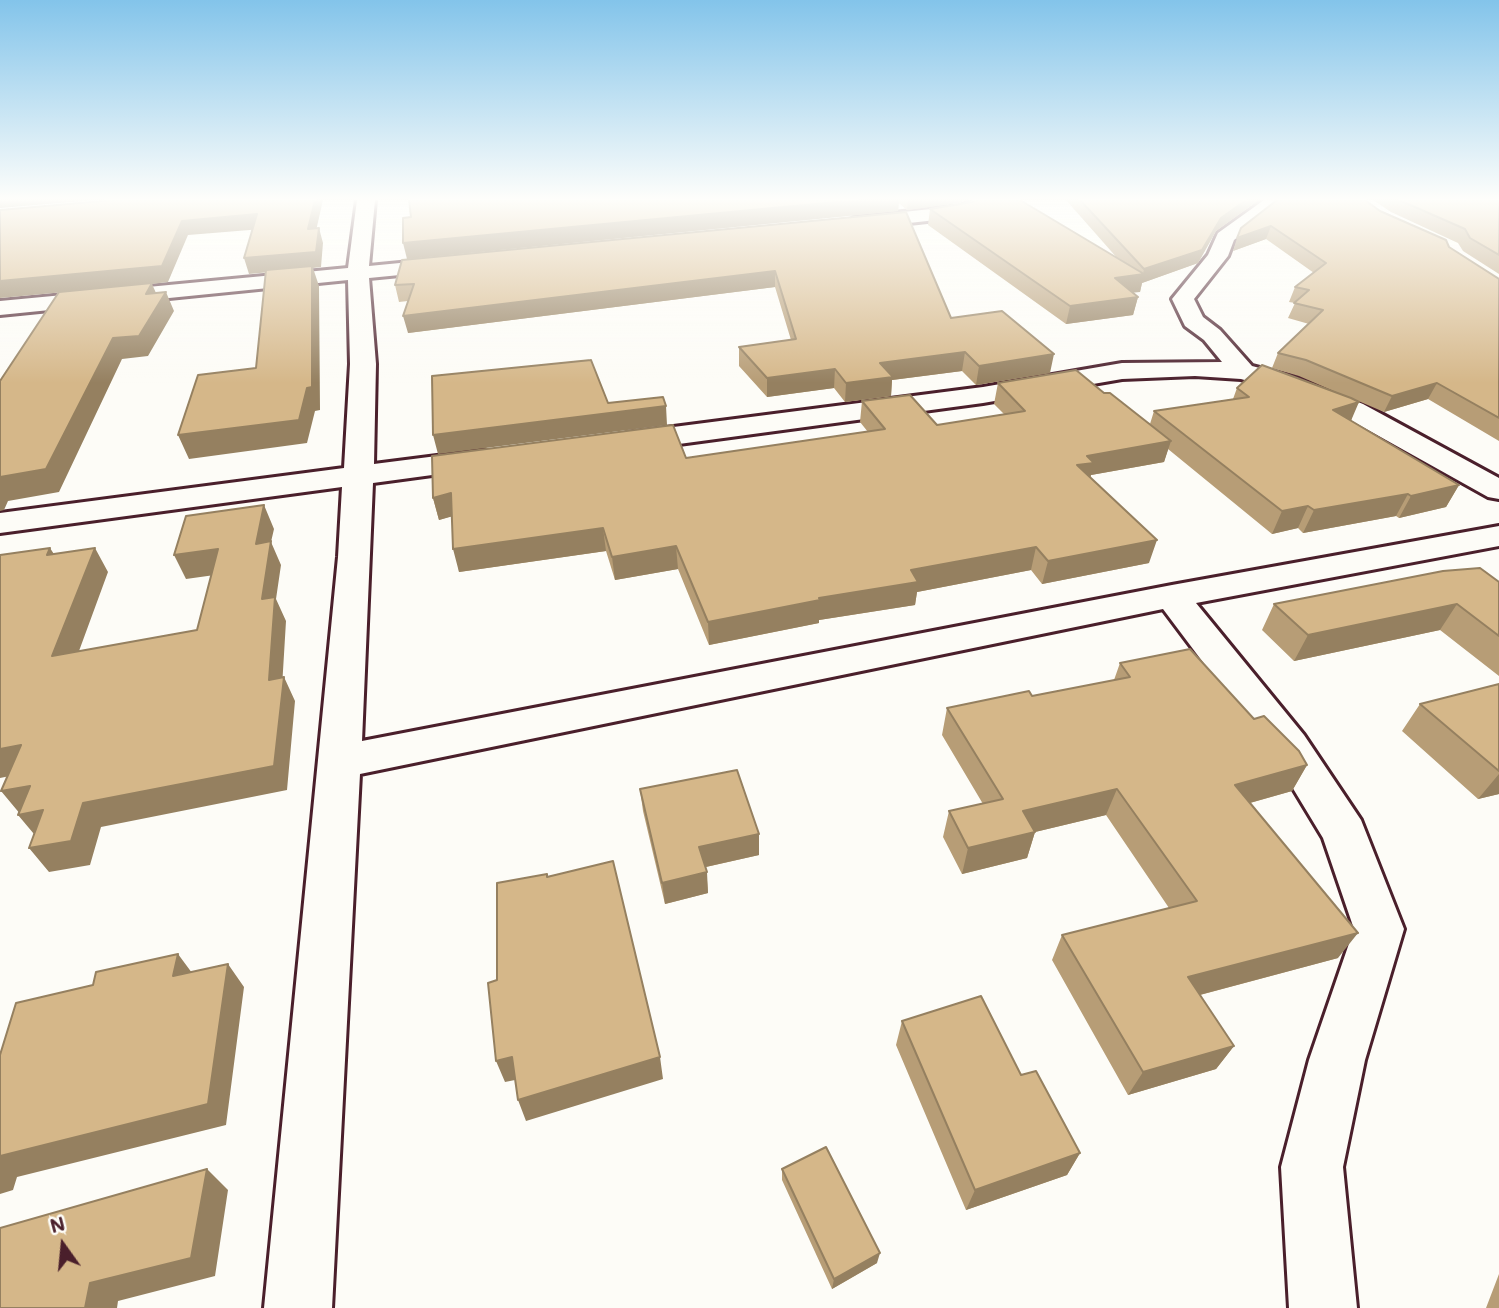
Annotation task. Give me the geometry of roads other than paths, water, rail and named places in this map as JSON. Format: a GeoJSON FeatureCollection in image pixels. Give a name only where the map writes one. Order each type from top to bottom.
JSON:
{"type":"FeatureCollection","features":[{"type":"Feature","properties":{"kind":"street"},"geometry":{"type":"LineString","coordinates":[[298,1308],[359,475],[363,365],[359,261]]}},
{"type":"Feature","properties":{"kind":"street"},"geometry":{"type":"LineString","coordinates":[[1214,261],[1183,299],[1194,321],[1212,335],[1243,371]]}},
{"type":"Feature","properties":{"kind":"street"},"geometry":{"type":"LineString","coordinates":[[0,308],[468,263]]}},
{"type":"Feature","properties":{"kind":"street"},"geometry":{"type":"LineString","coordinates":[[606,444],[983,395],[1122,371],[1162,367],[1243,371],[1289,384],[1353,410],[1499,490]]}},
{"type":"Feature","properties":{"kind":"street"},"geometry":{"type":"LineString","coordinates":[[0,523],[510,456]]}},
{"type":"Feature","properties":{"kind":"street"},"geometry":{"type":"LineString","coordinates":[[340,762],[1172,596],[1499,536]]}},
{"type":"Feature","properties":{"kind":"street"},"geometry":{"type":"LineString","coordinates":[[1172,596],[1289,746],[1345,833],[1379,929],[1337,1060],[1312,1167],[1323,1308]]}}]}
